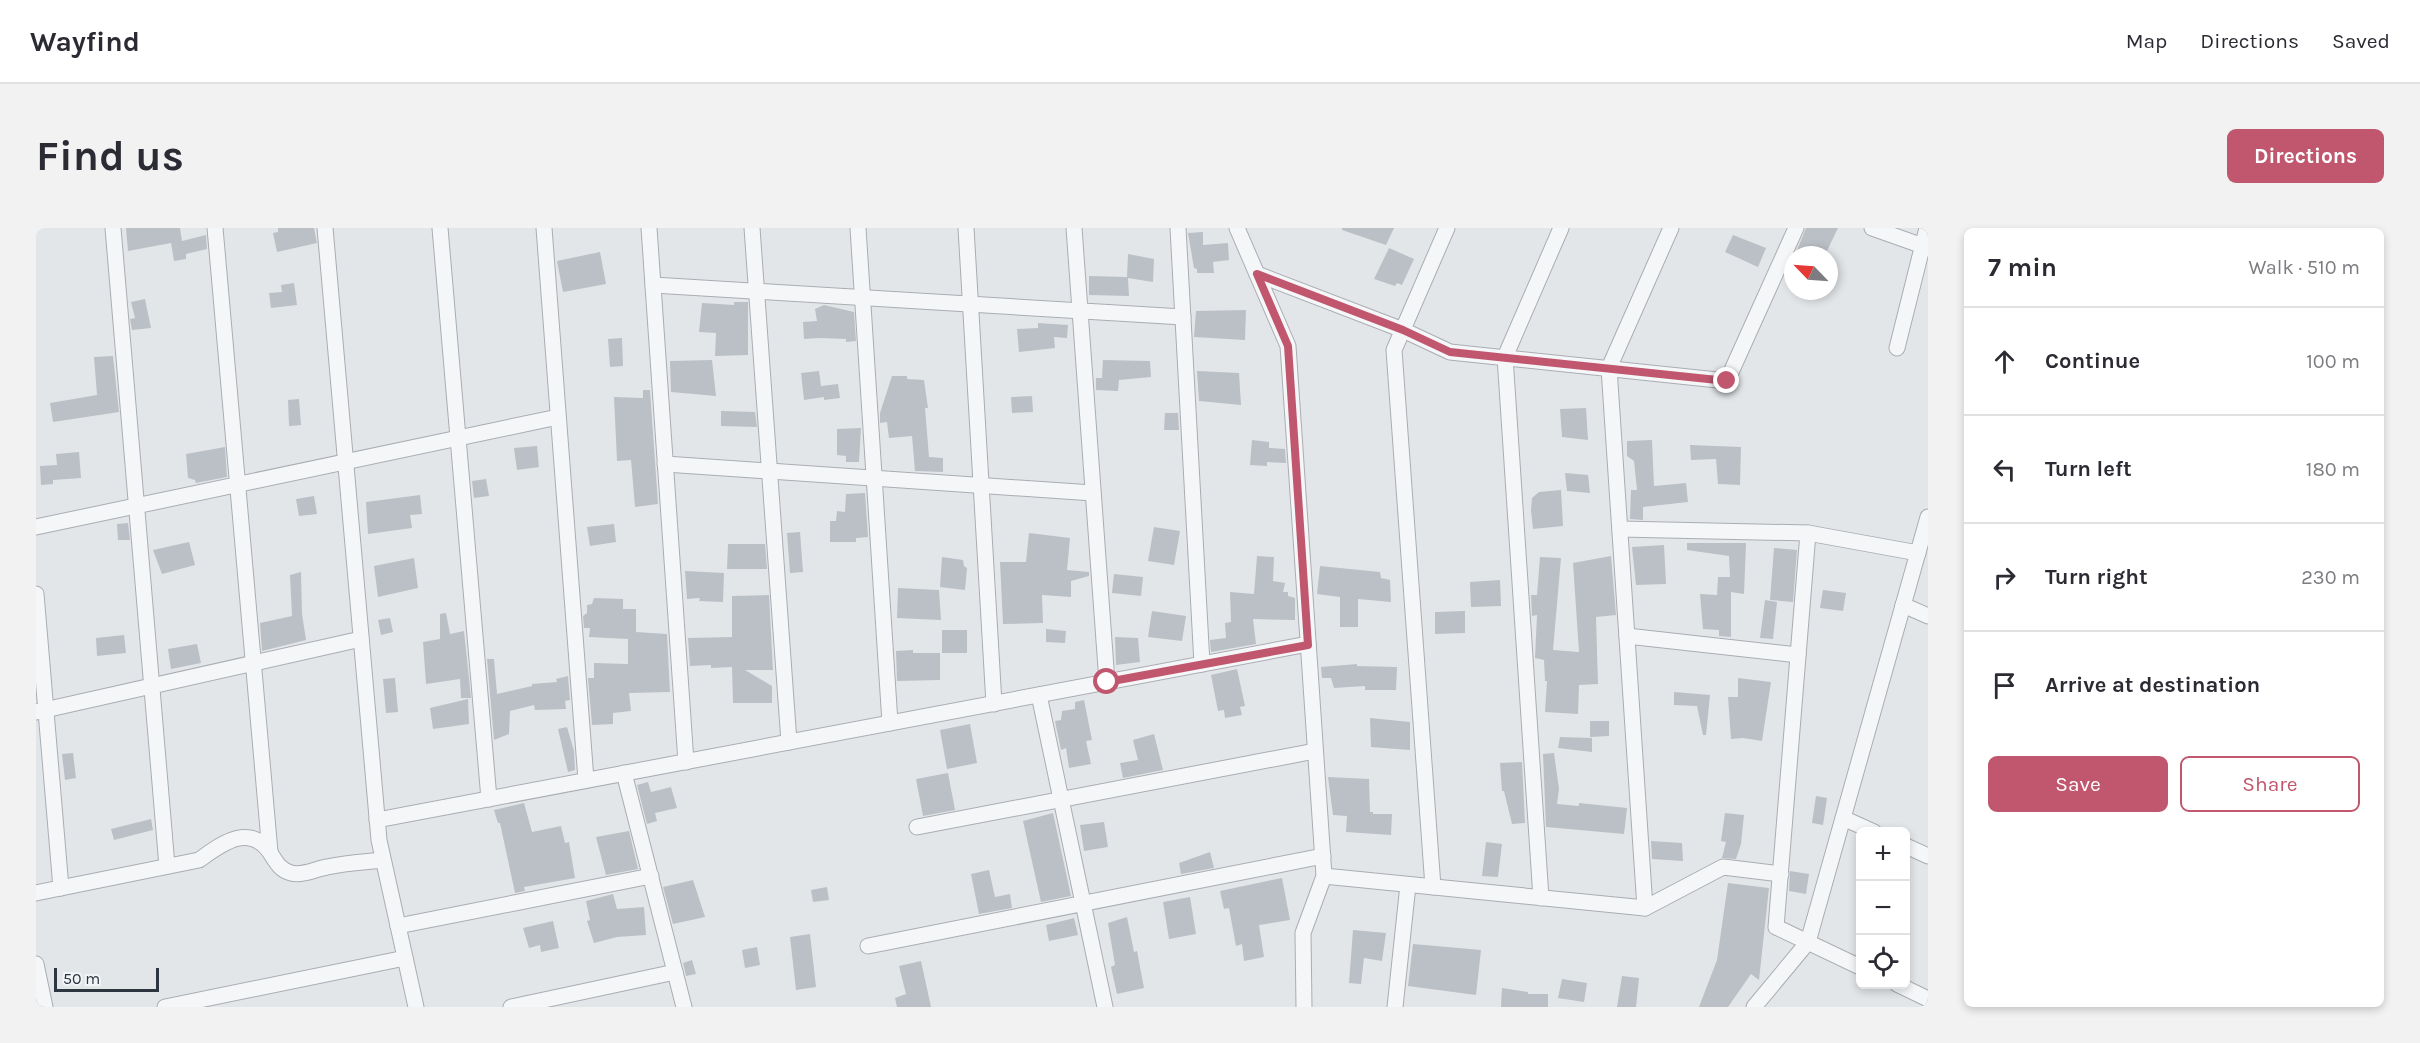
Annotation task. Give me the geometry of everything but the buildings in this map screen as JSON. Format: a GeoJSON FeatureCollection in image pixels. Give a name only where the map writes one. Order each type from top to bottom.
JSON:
{"type":"FeatureCollection","features":[{"type":"Feature","properties":{"kind":"street"},"geometry":{"type":"LineString","coordinates":[[113,228],[167,866]]}},
{"type":"Feature","properties":{"kind":"street"},"geometry":{"type":"LineString","coordinates":[[215,228],[270,852]]}},
{"type":"Feature","properties":{"kind":"street"},"geometry":{"type":"LineString","coordinates":[[325,228],[377,820],[383,860],[416,1007]]}},
{"type":"Feature","properties":{"kind":"street"},"geometry":{"type":"LineString","coordinates":[[440,228],[489,799]]}},
{"type":"Feature","properties":{"kind":"street"},"geometry":{"type":"LineString","coordinates":[[544,228],[586,780]]}},
{"type":"Feature","properties":{"kind":"street"},"geometry":{"type":"LineString","coordinates":[[649,228],[686,762]]}},
{"type":"Feature","properties":{"kind":"street"},"geometry":{"type":"LineString","coordinates":[[752,228],[789,742]]}},
{"type":"Feature","properties":{"kind":"street"},"geometry":{"type":"LineString","coordinates":[[858,228],[890,723]]}},
{"type":"Feature","properties":{"kind":"street"},"geometry":{"type":"LineString","coordinates":[[966,228],[994,704]]}},
{"type":"Feature","properties":{"kind":"street"},"geometry":{"type":"LineString","coordinates":[[1074,228],[1107,682]]}},
{"type":"Feature","properties":{"kind":"street"},"geometry":{"type":"LineString","coordinates":[[1178,228],[1202,664]]}},
{"type":"Feature","properties":{"kind":"street"},"geometry":{"type":"LineString","coordinates":[[1237,228],[1288,346],[1324,876],[1303,933],[1304,1007]]}},
{"type":"Feature","properties":{"kind":"street"},"geometry":{"type":"LineString","coordinates":[[1433,887],[1394,350],[1448,228]]}},
{"type":"Feature","properties":{"kind":"street"},"geometry":{"type":"LineString","coordinates":[[1541,898],[1504,357],[1561,228]]}},
{"type":"Feature","properties":{"kind":"street"},"geometry":{"type":"LineString","coordinates":[[1645,908],[1609,368],[1671,228]]}},
{"type":"Feature","properties":{"kind":"street"},"geometry":{"type":"LineString","coordinates":[[1257,274],[1403,330],[1450,352],[1727,381],[1796,228]]}},
{"type":"Feature","properties":{"kind":"street"},"geometry":{"type":"LineString","coordinates":[[1872,228],[1923,246]]}},
{"type":"Feature","properties":{"kind":"street"},"geometry":{"type":"LineString","coordinates":[[1897,348],[1927,228]]}},
{"type":"Feature","properties":{"kind":"street"},"geometry":{"type":"LineString","coordinates":[[653,285],[1183,317]]}},
{"type":"Feature","properties":{"kind":"street"},"geometry":{"type":"LineString","coordinates":[[36,527],[558,417]]}},
{"type":"Feature","properties":{"kind":"street"},"geometry":{"type":"LineString","coordinates":[[665,464],[1093,493]]}},
{"type":"Feature","properties":{"kind":"street"},"geometry":{"type":"LineString","coordinates":[[1754,1007],[1808,942],[1928,517]]}},
{"type":"Feature","properties":{"kind":"street"},"geometry":{"type":"LineString","coordinates":[[1620,529],[1808,533],[1918,553]]}},
{"type":"Feature","properties":{"kind":"street"},"geometry":{"type":"LineString","coordinates":[[1808,533],[1776,927],[1856,965]]}},
{"type":"Feature","properties":{"kind":"street"},"geometry":{"type":"LineString","coordinates":[[36,594],[41,711],[61,888]]}},
{"type":"Feature","properties":{"kind":"street"},"geometry":{"type":"LineString","coordinates":[[1903,605],[1928,616]]}},
{"type":"Feature","properties":{"kind":"street"},"geometry":{"type":"LineString","coordinates":[[1627,636],[1798,655]]}},
{"type":"Feature","properties":{"kind":"street"},"geometry":{"type":"LineString","coordinates":[[41,711],[361,639]]}},
{"type":"Feature","properties":{"kind":"street"},"geometry":{"type":"LineString","coordinates":[[377,820],[1308,645]]}},
{"type":"Feature","properties":{"kind":"street"},"geometry":{"type":"LineString","coordinates":[[1039,695],[1106,1007]]}},
{"type":"Feature","properties":{"kind":"street"},"geometry":{"type":"LineString","coordinates":[[917,827],[1315,751]]}},
{"type":"Feature","properties":{"kind":"street"},"geometry":{"type":"LineString","coordinates":[[624,773],[684,1007]]}},
{"type":"Feature","properties":{"kind":"street"},"geometry":{"type":"LineString","coordinates":[[1843,818],[1864,827]]}},
{"type":"Feature","properties":{"kind":"street"},"geometry":{"type":"LineString","coordinates":[[36,892],[199,860],[227,840],[240,837],[254,840],[270,852],[280,868],[289,873],[299,874],[327,867],[383,860]]}},
{"type":"Feature","properties":{"kind":"street"},"geometry":{"type":"LineString","coordinates":[[1910,848],[1928,855]]}},
{"type":"Feature","properties":{"kind":"street"},"geometry":{"type":"LineString","coordinates":[[868,946],[1323,856]]}},
{"type":"Feature","properties":{"kind":"street"},"geometry":{"type":"LineString","coordinates":[[1324,876],[1645,908],[1723,867],[1780,874]]}},
{"type":"Feature","properties":{"kind":"street"},"geometry":{"type":"LineString","coordinates":[[398,926],[651,876]]}},
{"type":"Feature","properties":{"kind":"street"},"geometry":{"type":"LineString","coordinates":[[1395,1007],[1408,885]]}},
{"type":"Feature","properties":{"kind":"street"},"geometry":{"type":"LineString","coordinates":[[165,1007],[405,958]]}},
{"type":"Feature","properties":{"kind":"street"},"geometry":{"type":"LineString","coordinates":[[36,964],[45,1007]]}},
{"type":"Feature","properties":{"kind":"street"},"geometry":{"type":"LineString","coordinates":[[511,1007],[675,972]]}},
{"type":"Feature","properties":{"kind":"street"},"geometry":{"type":"LineString","coordinates":[[1907,989],[1928,999]]}},
{"type":"Feature","properties":{"kind":"route"},"geometry":{"type":"LineString","coordinates":[[1107,682],[1308,645],[1288,346],[1257,274],[1403,330],[1450,352],[1727,381]]}}]}
